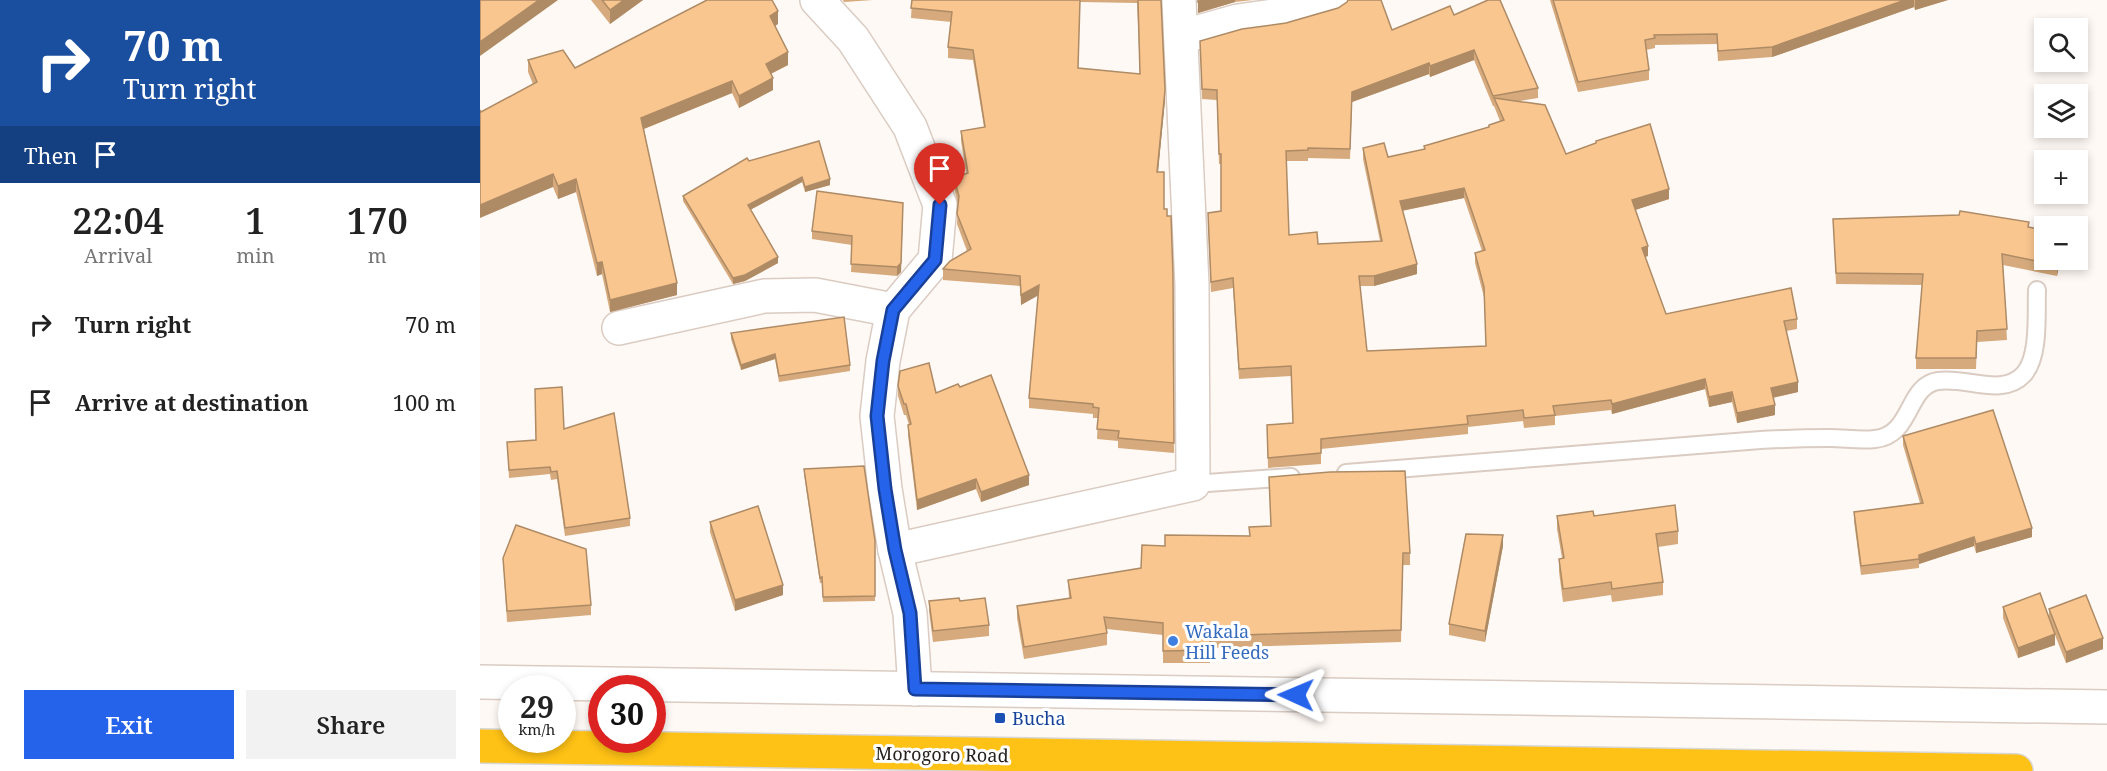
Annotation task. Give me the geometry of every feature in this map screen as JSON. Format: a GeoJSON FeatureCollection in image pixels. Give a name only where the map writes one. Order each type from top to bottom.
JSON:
{"type":"FeatureCollection","features":[{"type":"Feature","properties":{"kind":"highway","name":"Morogoro Road"},"geometry":{"type":"LineString","coordinates":[[480,746],[2016,771]]}},
{"type":"Feature","properties":{"kind":"street"},"geometry":{"type":"LineString","coordinates":[[817,0],[853,39],[910,127],[940,205],[935,260],[893,310],[883,361],[877,416],[895,550],[910,613],[915,689]]}},
{"type":"Feature","properties":{"kind":"street"},"geometry":{"type":"LineString","coordinates":[[895,550],[1193,484],[1192,285],[1179,0]]}},
{"type":"Feature","properties":{"kind":"street"},"geometry":{"type":"LineString","coordinates":[[1181,37],[1238,21],[1281,15],[1333,0]]}},
{"type":"Feature","properties":{"kind":"street"},"geometry":{"type":"LineString","coordinates":[[619,328],[764,296],[815,295],[893,310]]}},
{"type":"Feature","properties":{"kind":"street"},"geometry":{"type":"LineString","coordinates":[[480,682],[2107,707]]}},
{"type":"Feature","properties":{"kind":"lane"},"geometry":{"type":"LineString","coordinates":[[1334,474],[1752,441],[1878,439],[1893,433],[1907,415],[1917,394],[1926,385],[1938,381],[2012,384],[2026,372],[2034,352],[2037,290]]}},
{"type":"Feature","properties":{"kind":"lane"},"geometry":{"type":"LineString","coordinates":[[1193,484],[1311,476]]}},
{"type":"Feature","properties":{"kind":"building"},"geometry":{"type":"Polygon","coordinates":[[[480,0],[539,0],[480,42],[480,0]]]}},
{"type":"Feature","properties":{"kind":"building"},"geometry":{"type":"Polygon","coordinates":[[[602,0],[624,0],[610,10],[602,0]]]}},
{"type":"Feature","properties":{"kind":"building"},"geometry":{"type":"Polygon","coordinates":[[[707,0],[772,0],[778,11],[770,16],[788,52],[766,64],[773,78],[739,96],[732,81],[641,118],[677,283],[610,300],[602,262],[597,263],[576,179],[558,186],[553,174],[480,205],[480,110],[481,112],[537,82],[528,60],[563,50],[575,68],[707,0]]]}},
{"type":"Feature","properties":{"kind":"building"},"geometry":{"type":"Polygon","coordinates":[[[912,0],[1080,0],[1078,68],[1140,74],[1138,0],[1161,0],[1165,90],[1157,172],[1164,172],[1164,209],[1167,209],[1167,216],[1171,216],[1174,443],[1118,438],[1119,431],[1097,429],[1099,408],[1093,407],[1093,404],[1029,398],[1039,285],[1021,295],[1020,276],[943,269],[950,261],[971,249],[957,214],[959,196],[954,178],[968,173],[961,131],[985,127],[973,50],[948,47],[952,12],[911,8],[912,0]]]}},
{"type":"Feature","properties":{"kind":"building"},"geometry":{"type":"Polygon","coordinates":[[[1348,0],[1381,0],[1392,30],[1450,6],[1454,15],[1488,0],[1500,0],[1538,88],[1493,96],[1474,50],[1430,66],[1429,63],[1352,92],[1350,149],[1308,148],[1308,150],[1286,151],[1289,235],[1317,232],[1318,244],[1382,241],[1363,148],[1384,143],[1388,157],[1425,149],[1424,146],[1489,127],[1489,125],[1504,120],[1494,98],[1545,105],[1566,154],[1596,143],[1596,141],[1650,124],[1669,189],[1632,200],[1648,246],[1642,248],[1666,314],[1791,288],[1797,319],[1784,321],[1798,382],[1771,388],[1775,405],[1737,413],[1732,392],[1709,397],[1705,379],[1612,404],[1611,400],[1553,406],[1555,415],[1524,418],[1523,410],[1467,416],[1468,424],[1321,439],[1321,453],[1268,458],[1267,425],[1293,423],[1291,366],[1239,369],[1233,278],[1211,282],[1208,213],[1221,211],[1221,154],[1219,154],[1217,90],[1202,89],[1200,41],[1242,29],[1286,23],[1338,8],[1348,0]],[[1464,188],[1400,201],[1417,264],[1374,276],[1359,276],[1367,351],[1486,346],[1484,287],[1475,253],[1485,250],[1464,188]]]}},
{"type":"Feature","properties":{"kind":"building"},"geometry":{"type":"Polygon","coordinates":[[[1553,0],[1905,0],[1772,47],[1718,51],[1717,34],[1654,35],[1655,38],[1645,40],[1649,70],[1578,82],[1553,0]]]}},
{"type":"Feature","properties":{"kind":"building"},"geometry":{"type":"Polygon","coordinates":[[[819,141],[830,179],[805,187],[802,177],[748,205],[778,257],[745,275],[733,278],[683,196],[747,158],[749,161],[819,141]]]}},
{"type":"Feature","properties":{"kind":"building"},"geometry":{"type":"Polygon","coordinates":[[[817,191],[903,203],[901,263],[897,267],[851,264],[852,236],[812,231],[817,191]]]}},
{"type":"Feature","properties":{"kind":"building"},"geometry":{"type":"Polygon","coordinates":[[[1960,211],[2029,222],[2028,227],[2034,228],[2034,260],[2002,254],[2007,329],[1977,331],[1976,358],[1916,358],[1923,274],[1836,273],[1833,219],[1959,215],[1960,211]]]}},
{"type":"Feature","properties":{"kind":"building"},"geometry":{"type":"Polygon","coordinates":[[[844,317],[850,365],[779,376],[775,354],[741,365],[731,333],[844,317]]]}},
{"type":"Feature","properties":{"kind":"building"},"geometry":{"type":"Polygon","coordinates":[[[929,363],[936,393],[991,375],[1029,475],[981,492],[976,479],[917,500],[908,425],[911,424],[898,386],[900,371],[929,363]]]}},
{"type":"Feature","properties":{"kind":"building"},"geometry":{"type":"Polygon","coordinates":[[[562,387],[564,429],[614,413],[630,518],[565,528],[557,471],[551,472],[550,467],[509,470],[507,442],[536,440],[535,389],[562,387]]]}},
{"type":"Feature","properties":{"kind":"building"},"geometry":{"type":"Polygon","coordinates":[[[1993,410],[2032,528],[1976,544],[1974,537],[1919,555],[1919,559],[1861,566],[1854,512],[1923,503],[1903,436],[1993,410]]]}},
{"type":"Feature","properties":{"kind":"building"},"geometry":{"type":"Polygon","coordinates":[[[864,466],[875,541],[875,596],[823,597],[822,577],[820,578],[804,469],[864,466]]]}},
{"type":"Feature","properties":{"kind":"building"},"geometry":{"type":"Polygon","coordinates":[[[1405,471],[1410,553],[1403,553],[1401,630],[1210,636],[1210,650],[1163,651],[1163,623],[1104,617],[1107,633],[1024,647],[1017,606],[1071,598],[1068,580],[1141,568],[1142,545],[1165,546],[1165,535],[1250,536],[1249,527],[1271,526],[1269,477],[1330,472],[1405,471]]]}},
{"type":"Feature","properties":{"kind":"building"},"geometry":{"type":"Polygon","coordinates":[[[1675,505],[1678,531],[1656,534],[1663,582],[1612,589],[1611,582],[1563,589],[1559,559],[1564,558],[1557,516],[1593,511],[1594,516],[1675,505]]]}},
{"type":"Feature","properties":{"kind":"building"},"geometry":{"type":"Polygon","coordinates":[[[758,506],[783,585],[735,600],[710,522],[758,506]]]}},
{"type":"Feature","properties":{"kind":"building"},"geometry":{"type":"Polygon","coordinates":[[[516,525],[586,549],[591,605],[507,611],[503,558],[516,525]]]}},
{"type":"Feature","properties":{"kind":"building"},"geometry":{"type":"Polygon","coordinates":[[[1466,534],[1503,535],[1485,631],[1449,624],[1466,534]]]}},
{"type":"Feature","properties":{"kind":"building"},"geometry":{"type":"Polygon","coordinates":[[[2040,593],[2055,634],[2018,648],[2003,607],[2040,593]]]}},
{"type":"Feature","properties":{"kind":"building"},"geometry":{"type":"Polygon","coordinates":[[[2086,595],[2103,638],[2066,652],[2049,609],[2086,595]]]}},
{"type":"Feature","properties":{"kind":"building"},"geometry":{"type":"Polygon","coordinates":[[[959,598],[960,601],[985,598],[989,625],[933,631],[929,601],[959,598]]]}},
{"type":"Feature","properties":{"kind":"place","name":"Wakala Hill Feeds"},"geometry":{"type":"Point","coordinates":[1173,641]}},
{"type":"Feature","properties":{"kind":"place","name":"Bucha"},"geometry":{"type":"Point","coordinates":[1000,718]}},
{"type":"Feature","properties":{"kind":"route"},"geometry":{"type":"LineString","coordinates":[[940,205],[935,260],[920,281],[893,310],[883,361],[877,416],[895,550],[910,613],[915,689],[1296,695]]}}]}
